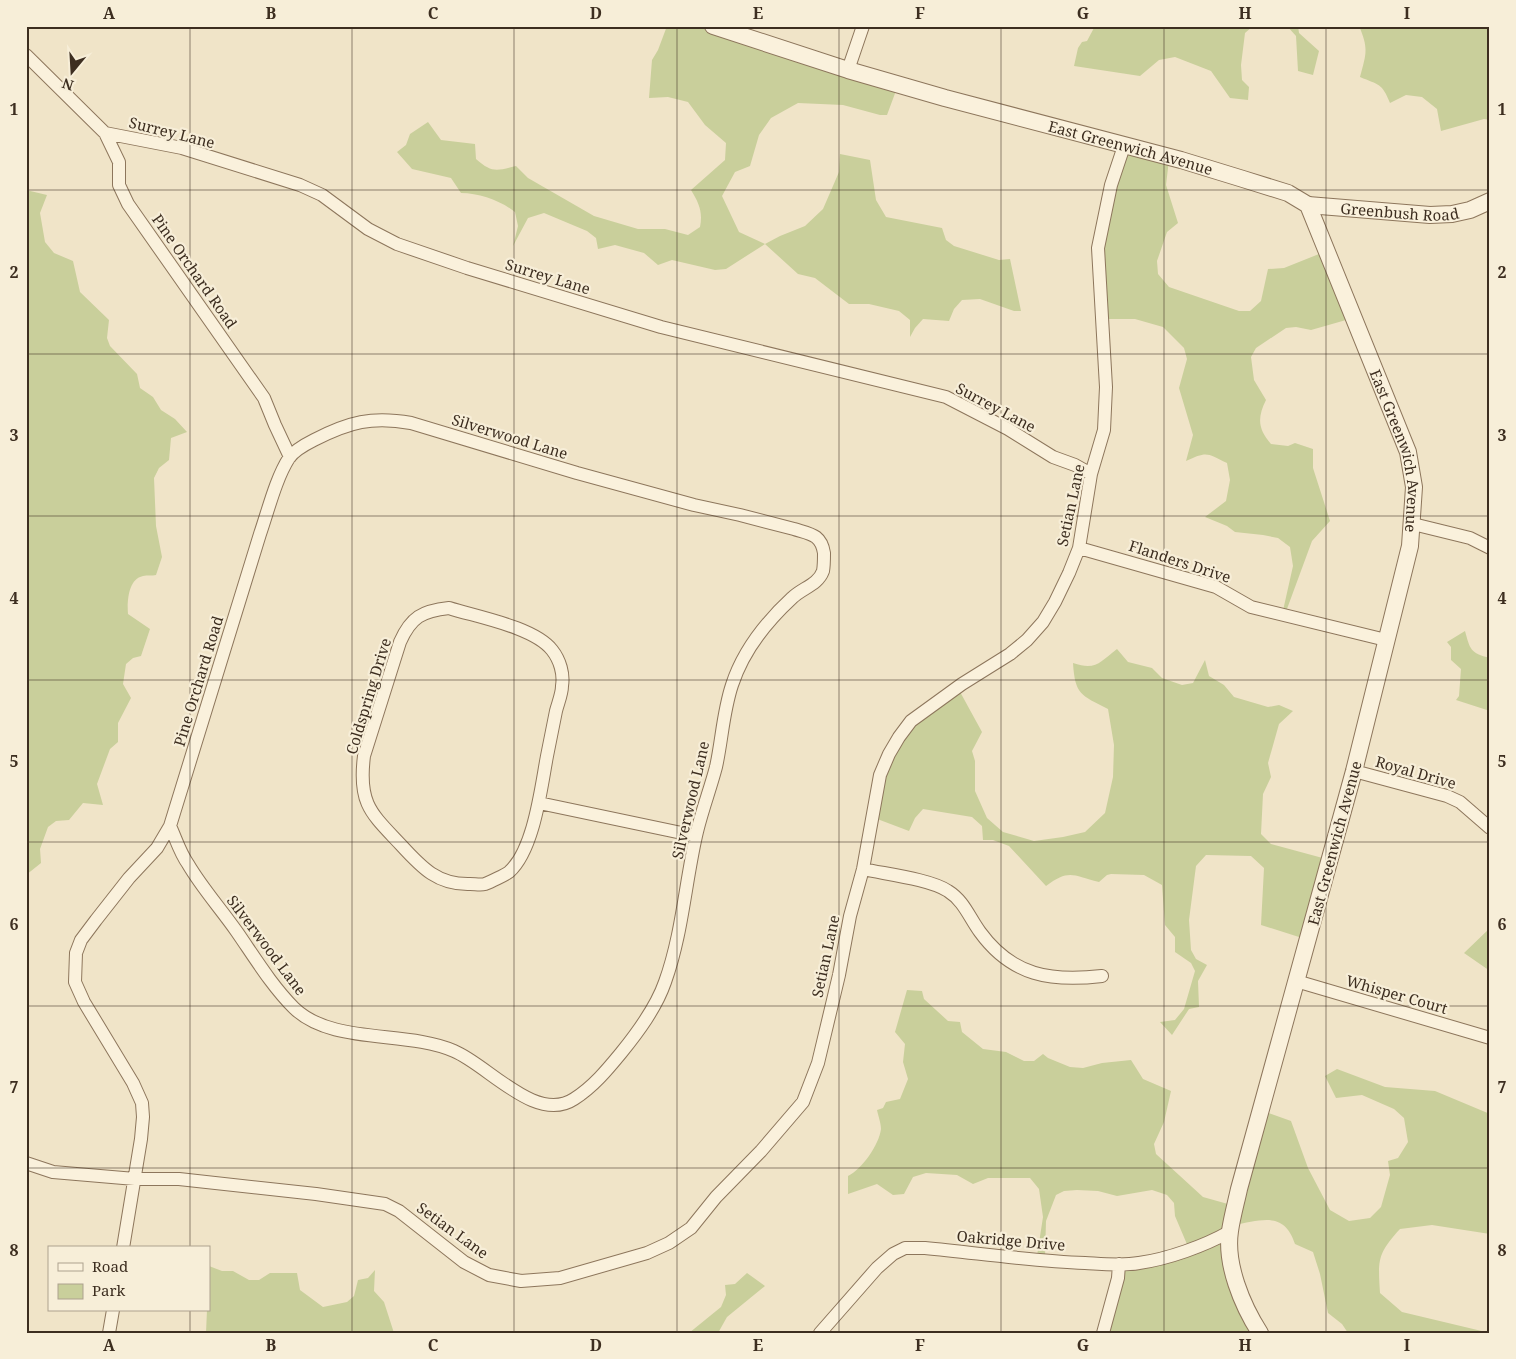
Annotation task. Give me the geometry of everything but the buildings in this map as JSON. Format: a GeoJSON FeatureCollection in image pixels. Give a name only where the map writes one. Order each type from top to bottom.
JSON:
{"type":"FeatureCollection","features":[{"type":"Feature","properties":{"kind":"street","name":"East Greenwich Avenue"},"geometry":{"type":"LineString","coordinates":[[713,26],[848,70],[945,98],[1181,160],[1288,193],[1308,205],[1408,452],[1414,487],[1413,524],[1410,546],[1354,771],[1239,1189],[1229,1232],[1231,1264],[1238,1289],[1260,1333]]}},
{"type":"Feature","properties":{"kind":"street"},"geometry":{"type":"LineString","coordinates":[[848,70],[863,26]]}},
{"type":"Feature","properties":{"kind":"street","name":"Surrey Lane"},"geometry":{"type":"LineString","coordinates":[[26,55],[105,133],[182,148],[300,185],[322,195],[368,229],[397,244],[467,268],[661,327],[946,397],[1008,428],[1053,457],[1091,474]]}},
{"type":"Feature","properties":{"kind":"street","name":"Pine Orchard Road"},"geometry":{"type":"LineString","coordinates":[[105,133],[119,162],[119,184],[128,204],[264,398],[274,425],[290,457],[275,488],[170,826],[157,848],[129,878],[96,920],[82,940],[76,953],[75,982],[84,1002],[133,1083],[142,1103],[143,1117],[135,1180],[122,1246]]}},
{"type":"Feature","properties":{"kind":"street","name":"Setian Lane"},"geometry":{"type":"LineString","coordinates":[[26,1163],[53,1172],[135,1180],[179,1179],[316,1194],[385,1204],[399,1211],[464,1262],[489,1275],[521,1281],[560,1278],[647,1253],[669,1243],[691,1228],[716,1197],[761,1151],[802,1102],[818,1063],[839,975],[850,916],[863,870],[880,775],[889,754],[911,721],[1010,654],[1027,640],[1043,622],[1056,602],[1079,548],[1091,474],[1104,430],[1106,387],[1098,248],[1111,185],[1124,146]]}},
{"type":"Feature","properties":{"kind":"street","name":"Greenbush Road"},"geometry":{"type":"LineString","coordinates":[[1308,205],[1430,215],[1452,214],[1470,210],[1490,201]]}},
{"type":"Feature","properties":{"kind":"street","name":"Silverwood Lane"},"geometry":{"type":"LineString","coordinates":[[170,826],[186,863],[266,973],[295,1009],[310,1020],[329,1028],[435,1044],[454,1051],[472,1061],[519,1094],[548,1105],[559,1105],[571,1101],[606,1071],[652,1009],[664,984],[675,946],[687,891],[696,836],[716,766],[728,696],[741,661],[750,646],[774,616],[796,594],[814,584],[823,572],[822,542],[814,535],[633,488],[411,423],[390,419],[367,420],[337,428],[308,443],[290,457]]}},
{"type":"Feature","properties":{"kind":"street"},"geometry":{"type":"LineString","coordinates":[[1413,524],[1470,538],[1490,548]]}},
{"type":"Feature","properties":{"kind":"street","name":"Flanders Drive"},"geometry":{"type":"LineString","coordinates":[[1079,548],[1216,587],[1260,610],[1386,640]]}},
{"type":"Feature","properties":{"kind":"street","name":"Coldspring Drive"},"geometry":{"type":"LineString","coordinates":[[449,608],[528,633],[542,640],[553,650],[560,664],[562,685],[548,748],[540,803],[524,849],[517,863],[507,874],[484,884],[448,883],[431,873],[411,856],[372,814],[363,790],[364,756],[400,642],[406,629],[419,616],[430,610],[449,608]]}},
{"type":"Feature","properties":{"kind":"street","name":"Royal Drive"},"geometry":{"type":"LineString","coordinates":[[1354,771],[1446,796],[1460,802],[1490,828]]}},
{"type":"Feature","properties":{"kind":"street"},"geometry":{"type":"LineString","coordinates":[[540,803],[696,836]]}},
{"type":"Feature","properties":{"kind":"street"},"geometry":{"type":"LineString","coordinates":[[863,870],[928,883],[946,889],[959,899],[991,946],[1022,969],[1044,976],[1073,979],[1102,976]]}},
{"type":"Feature","properties":{"kind":"street","name":"Whisper Court"},"geometry":{"type":"LineString","coordinates":[[1296,981],[1490,1038]]}},
{"type":"Feature","properties":{"kind":"street","name":"Oakridge Drive"},"geometry":{"type":"LineString","coordinates":[[820,1333],[877,1268],[893,1254],[905,1248],[925,1248],[1058,1262],[1119,1264],[1139,1263],[1186,1251],[1211,1242],[1229,1232]]}},
{"type":"Feature","properties":{"kind":"street"},"geometry":{"type":"LineString","coordinates":[[1103,1333],[1118,1278],[1119,1264]]}},
{"type":"Feature","properties":{"kind":"street"},"geometry":{"type":"LineString","coordinates":[[109,1333],[112,1312]]}},
{"type":"Feature","properties":{"kind":"green space"},"geometry":{"type":"Polygon","coordinates":[[[667,26],[710,26],[897,88],[887,115],[880,115],[843,105],[798,103],[771,118],[759,135],[750,166],[735,172],[722,196],[739,232],[765,244],[726,269],[715,270],[672,260],[658,265],[644,253],[615,245],[598,249],[596,238],[587,231],[544,213],[528,218],[513,246],[518,226],[515,212],[490,198],[461,193],[451,178],[412,169],[397,152],[406,145],[410,134],[428,122],[441,140],[475,144],[476,159],[486,167],[499,170],[516,166],[528,178],[594,216],[638,229],[665,229],[688,235],[700,227],[701,222],[700,208],[691,190],[725,160],[726,143],[705,125],[688,102],[668,97],[649,98],[652,60],[667,26]]]}},
{"type":"Feature","properties":{"kind":"green space"},"geometry":{"type":"Polygon","coordinates":[[[1095,26],[1253,26],[1245,33],[1241,65],[1242,80],[1249,87],[1248,100],[1230,98],[1211,71],[1175,57],[1159,60],[1140,76],[1074,66],[1078,48],[1082,42],[1087,41],[1095,26]]]}},
{"type":"Feature","properties":{"kind":"green space"},"geometry":{"type":"Polygon","coordinates":[[[1287,26],[1298,26],[1299,33],[1319,51],[1313,75],[1298,71],[1296,36],[1287,26]]]}},
{"type":"Feature","properties":{"kind":"green space"},"geometry":{"type":"Polygon","coordinates":[[[1359,26],[1490,26],[1490,120],[1484,119],[1441,131],[1437,109],[1422,97],[1406,95],[1390,103],[1382,88],[1376,83],[1360,77],[1366,52],[1359,26]]]}},
{"type":"Feature","properties":{"kind":"green space"},"geometry":{"type":"Polygon","coordinates":[[[1122,151],[1169,160],[1166,185],[1178,223],[1167,232],[1157,261],[1158,274],[1169,287],[1239,311],[1250,311],[1261,301],[1268,269],[1284,268],[1324,252],[1353,318],[1311,330],[1296,327],[1286,328],[1256,348],[1251,357],[1254,380],[1266,400],[1260,418],[1263,433],[1271,444],[1288,446],[1295,443],[1313,449],[1313,468],[1330,521],[1312,541],[1284,617],[1282,615],[1293,566],[1290,547],[1278,538],[1235,532],[1227,526],[1205,517],[1226,501],[1230,480],[1227,463],[1215,457],[1207,454],[1186,461],[1193,435],[1179,388],[1187,359],[1184,348],[1163,327],[1135,319],[1104,319],[1099,252],[1122,151]]]}},
{"type":"Feature","properties":{"kind":"green space"},"geometry":{"type":"Polygon","coordinates":[[[840,154],[870,160],[876,200],[886,217],[942,228],[946,240],[954,246],[999,260],[1010,259],[1021,311],[1014,311],[980,299],[962,300],[954,309],[949,321],[923,319],[910,337],[910,320],[899,311],[869,304],[849,304],[815,278],[798,274],[765,244],[805,226],[823,209],[839,172],[840,154]]]}},
{"type":"Feature","properties":{"kind":"green space"},"geometry":{"type":"Polygon","coordinates":[[[26,190],[47,195],[40,213],[45,242],[54,253],[73,261],[80,292],[109,320],[107,338],[110,346],[137,374],[140,388],[153,397],[161,410],[175,419],[187,432],[171,438],[169,460],[159,468],[154,478],[156,526],[162,557],[156,575],[138,578],[131,586],[128,614],[150,629],[141,656],[133,658],[126,664],[123,684],[131,698],[118,723],[118,742],[110,749],[97,784],[103,805],[83,803],[69,820],[56,821],[48,827],[40,849],[41,863],[26,875],[26,190]]]}},
{"type":"Feature","properties":{"kind":"green space"},"geometry":{"type":"Polygon","coordinates":[[[1465,631],[1472,649],[1478,654],[1490,658],[1490,711],[1456,700],[1459,696],[1461,669],[1451,660],[1451,647],[1447,642],[1465,631]]]}},
{"type":"Feature","properties":{"kind":"green space"},"geometry":{"type":"Polygon","coordinates":[[[1117,649],[1128,662],[1152,668],[1162,678],[1182,685],[1193,683],[1205,660],[1209,676],[1224,685],[1234,697],[1268,707],[1279,705],[1293,711],[1279,724],[1268,763],[1271,777],[1263,794],[1261,834],[1271,844],[1330,860],[1308,938],[1261,925],[1264,868],[1251,856],[1206,855],[1196,866],[1189,920],[1191,950],[1196,959],[1207,965],[1198,981],[1199,1007],[1189,1009],[1172,1035],[1160,1022],[1175,1020],[1184,1009],[1195,971],[1191,963],[1175,952],[1175,937],[1165,925],[1162,885],[1144,875],[1111,874],[1099,882],[1066,875],[1046,886],[1009,846],[993,840],[983,840],[982,826],[972,817],[923,809],[915,818],[909,831],[872,817],[898,739],[959,690],[982,732],[972,751],[975,761],[975,791],[987,818],[1003,832],[1034,841],[1085,832],[1105,813],[1113,777],[1114,745],[1108,709],[1081,693],[1076,682],[1073,663],[1093,666],[1117,649]]]}},
{"type":"Feature","properties":{"kind":"green space"},"geometry":{"type":"Polygon","coordinates":[[[1490,928],[1490,971],[1464,953],[1490,928]]]}},
{"type":"Feature","properties":{"kind":"green space"},"geometry":{"type":"Polygon","coordinates":[[[907,990],[922,991],[924,999],[948,1021],[960,1022],[962,1032],[983,1049],[1006,1052],[1024,1061],[1034,1061],[1043,1054],[1070,1067],[1083,1068],[1102,1063],[1131,1060],[1143,1079],[1171,1091],[1164,1122],[1154,1144],[1156,1154],[1203,1197],[1235,1206],[1263,1111],[1291,1121],[1308,1168],[1330,1210],[1349,1221],[1370,1218],[1381,1207],[1390,1175],[1388,1161],[1398,1158],[1408,1142],[1404,1118],[1394,1109],[1362,1095],[1336,1098],[1325,1076],[1337,1069],[1385,1087],[1435,1091],[1490,1114],[1490,1234],[1432,1225],[1400,1229],[1383,1252],[1379,1273],[1380,1293],[1402,1312],[1490,1333],[1348,1333],[1342,1324],[1328,1313],[1320,1274],[1313,1252],[1295,1244],[1285,1226],[1278,1222],[1262,1220],[1233,1225],[1231,1267],[1259,1333],[1104,1333],[1119,1269],[1189,1249],[1175,1216],[1174,1203],[1167,1195],[1152,1190],[1117,1196],[1098,1191],[1077,1190],[1064,1191],[1056,1195],[1046,1221],[1045,1257],[1037,1256],[1043,1217],[1039,1189],[1030,1178],[988,1178],[973,1184],[957,1175],[926,1173],[913,1177],[904,1194],[893,1195],[877,1184],[848,1194],[848,1176],[864,1162],[880,1135],[881,1127],[877,1110],[883,1108],[886,1102],[900,1099],[908,1079],[903,1062],[905,1044],[895,1032],[907,990]]]}},
{"type":"Feature","properties":{"kind":"green space"},"geometry":{"type":"Polygon","coordinates":[[[210,1266],[222,1271],[233,1271],[249,1280],[259,1280],[270,1273],[297,1273],[300,1290],[323,1307],[347,1302],[354,1296],[358,1280],[368,1278],[375,1270],[374,1291],[384,1302],[394,1333],[206,1333],[207,1312],[210,1312],[210,1266]]]}},
{"type":"Feature","properties":{"kind":"green space"},"geometry":{"type":"Polygon","coordinates":[[[747,1273],[765,1286],[727,1317],[718,1333],[689,1333],[721,1307],[726,1295],[725,1285],[735,1284],[747,1273]]]}}]}
